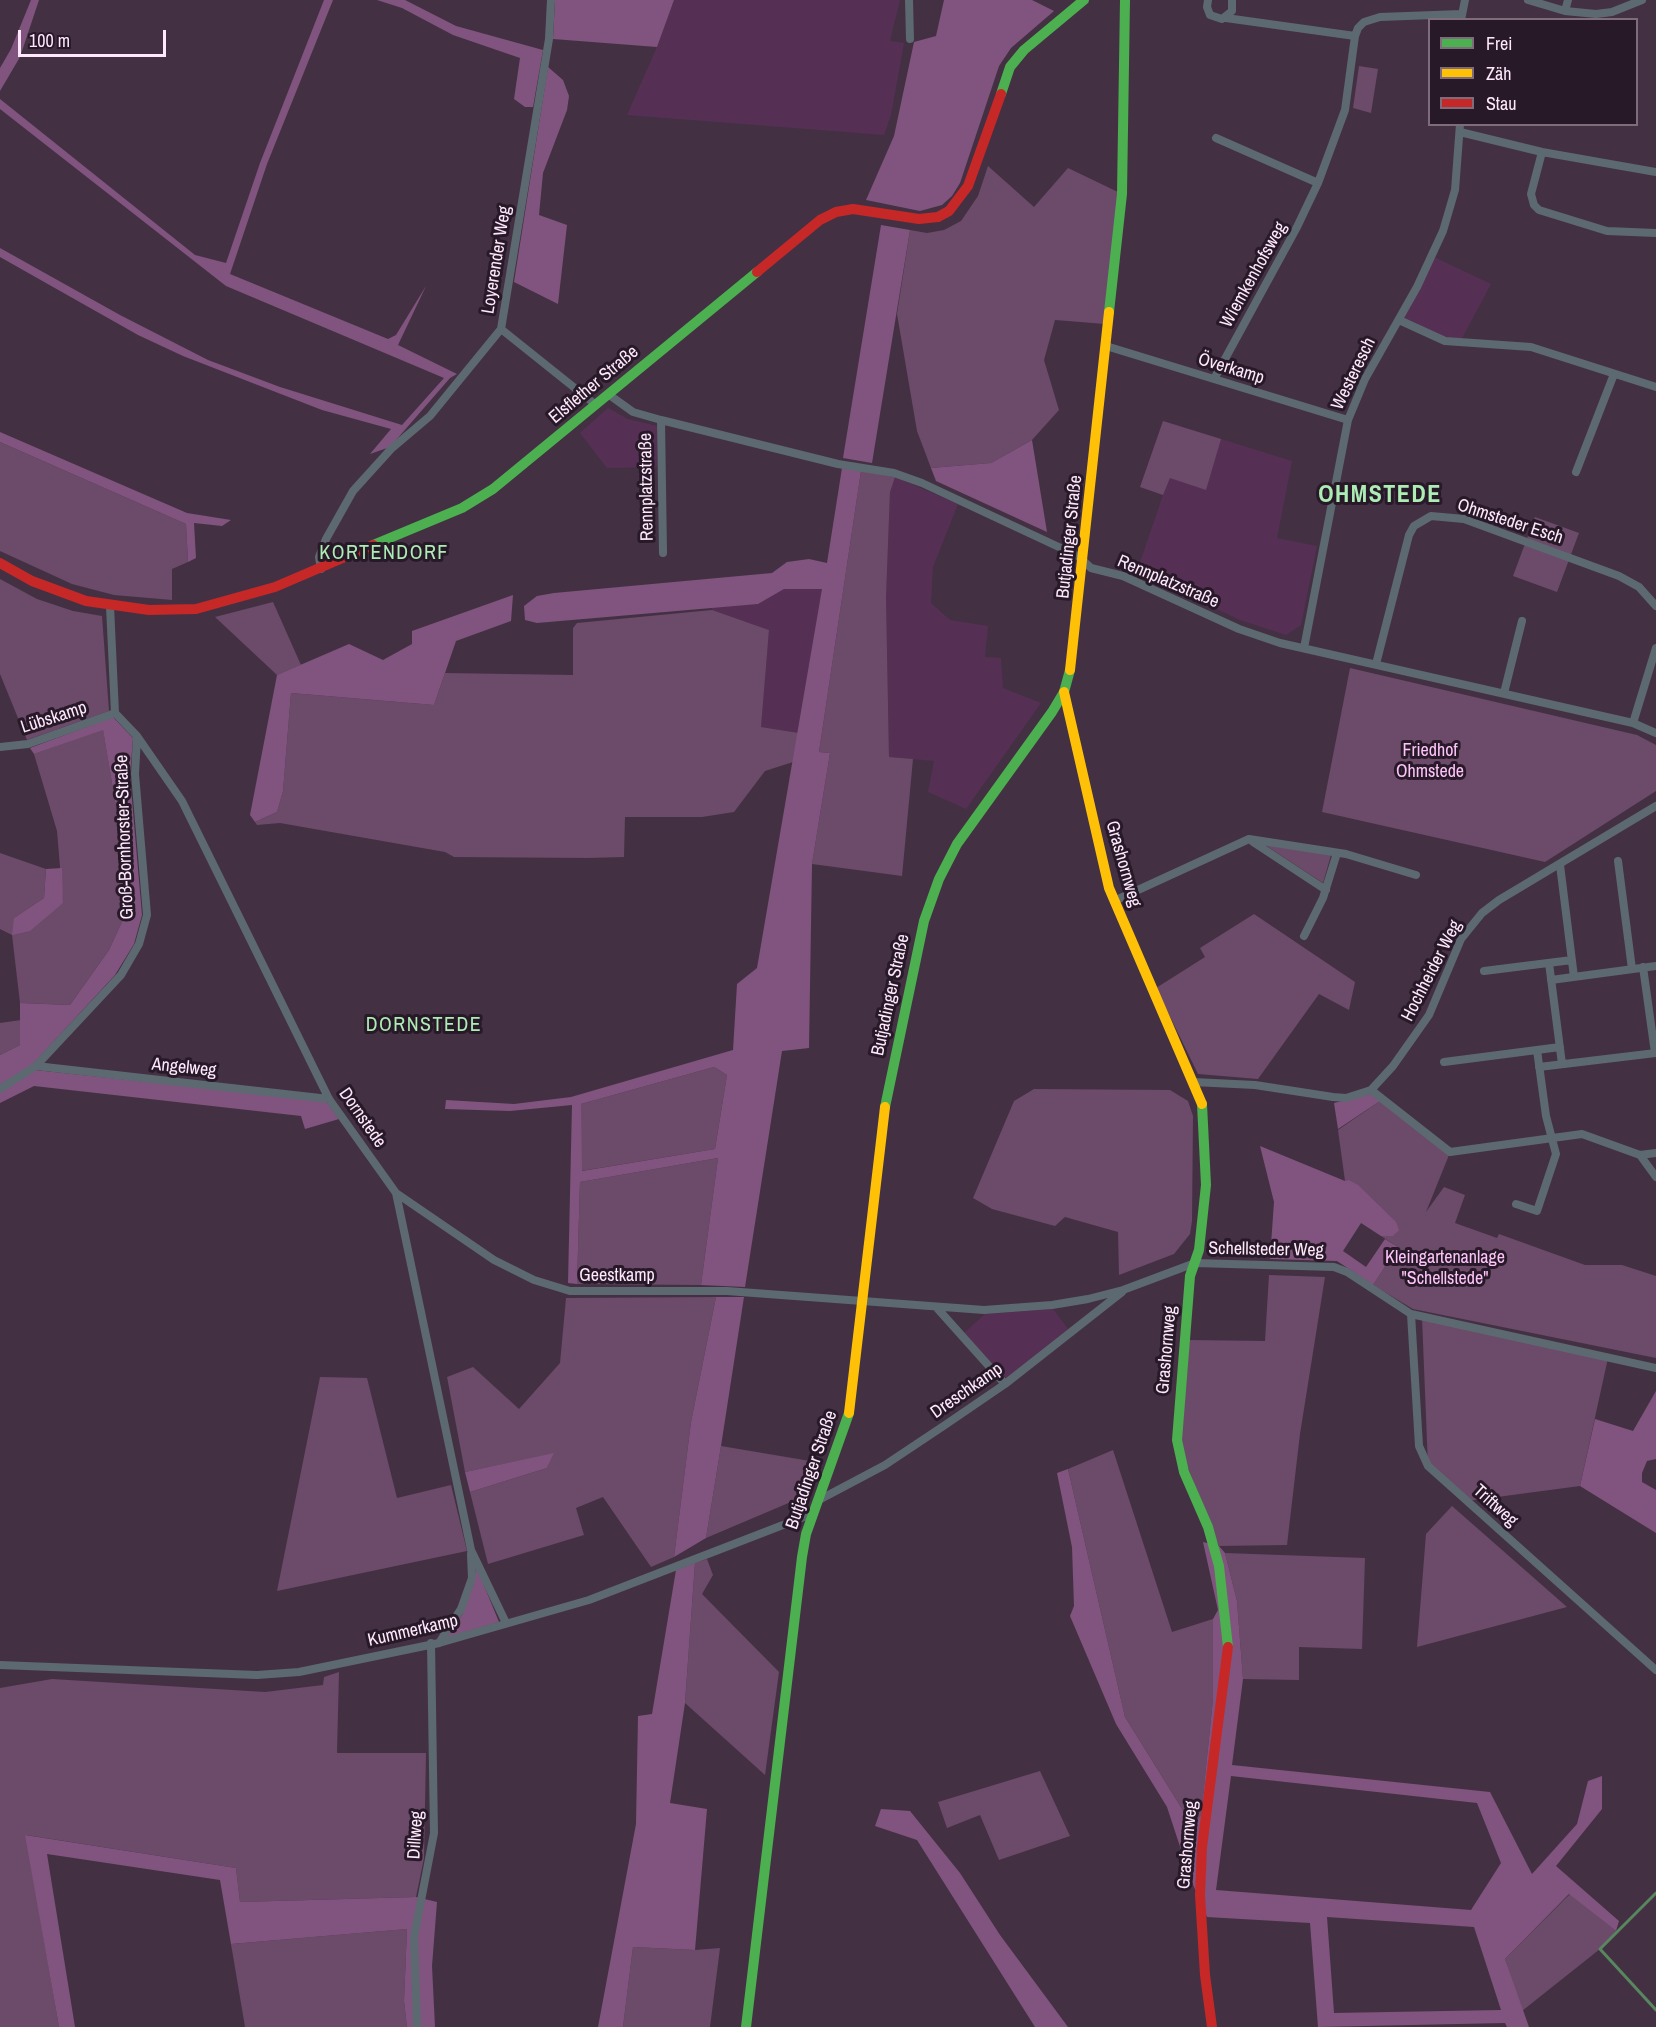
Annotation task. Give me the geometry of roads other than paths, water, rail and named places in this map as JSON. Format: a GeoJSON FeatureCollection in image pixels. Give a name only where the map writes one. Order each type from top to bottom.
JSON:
{"type":"FeatureCollection","features":[{"type":"Feature","properties":{"kind":"street","name":"Loyerender Weg"},"geometry":{"type":"LineString","coordinates":[[321,569],[319,558],[326,539],[353,491],[391,450],[430,416],[501,329],[549,39],[551,0]]}},
{"type":"Feature","properties":{"kind":"street"},"geometry":{"type":"LineString","coordinates":[[909,0],[910,39]]}},
{"type":"Feature","properties":{"kind":"street","name":"Elsflether Straße"},"geometry":{"type":"LineString","coordinates":[[0,563],[49,588],[110,606],[170,610],[196,609],[257,594],[321,569],[478,499],[596,405],[810,227],[827,216],[860,209],[926,219],[949,212],[968,186],[1010,67],[1024,50],[1084,0]]}},
{"type":"Feature","properties":{"kind":"street","name":"Butjadinger Straße"},"geometry":{"type":"LineString","coordinates":[[746,2027],[802,1557],[817,1502],[852,1405],[885,1103],[924,921],[939,879],[957,844],[1064,692],[1074,653],[1122,194],[1125,0]]}},
{"type":"Feature","properties":{"kind":"street"},"geometry":{"type":"LineString","coordinates":[[1208,0],[1207,7],[1210,15],[1218,19],[1226,18],[1355,36],[1358,28],[1372,18],[1461,17],[1465,0]]}},
{"type":"Feature","properties":{"kind":"street"},"geometry":{"type":"LineString","coordinates":[[1226,18],[1232,11],[1232,0]]}},
{"type":"Feature","properties":{"kind":"street"},"geometry":{"type":"LineString","coordinates":[[1528,0],[1565,11],[1596,14],[1611,12],[1642,0]]}},
{"type":"Feature","properties":{"kind":"street"},"geometry":{"type":"LineString","coordinates":[[1565,11],[1568,0]]}},
{"type":"Feature","properties":{"kind":"street","name":"Wiemkenhofsweg"},"geometry":{"type":"LineString","coordinates":[[1214,379],[1297,227],[1318,183],[1345,110],[1355,36]]}},
{"type":"Feature","properties":{"kind":"street"},"geometry":{"type":"LineString","coordinates":[[1460,128],[1542,152],[1656,172]]}},
{"type":"Feature","properties":{"kind":"street","name":"Westeresch"},"geometry":{"type":"LineString","coordinates":[[1304,648],[1348,420],[1365,379],[1422,277],[1449,212],[1455,189],[1460,128]]}},
{"type":"Feature","properties":{"kind":"street"},"geometry":{"type":"LineString","coordinates":[[1216,138],[1318,183]]}},
{"type":"Feature","properties":{"kind":"street"},"geometry":{"type":"LineString","coordinates":[[1542,152],[1532,194],[1534,205],[1539,210],[1607,231],[1656,233]]}},
{"type":"Feature","properties":{"kind":"street"},"geometry":{"type":"LineString","coordinates":[[1399,320],[1445,341],[1531,347],[1656,387]]}},
{"type":"Feature","properties":{"kind":"street"},"geometry":{"type":"LineString","coordinates":[[501,329],[596,405]]}},
{"type":"Feature","properties":{"kind":"street","name":"Överkamp"},"geometry":{"type":"LineString","coordinates":[[1106,346],[1348,420]]}},
{"type":"Feature","properties":{"kind":"street"},"geometry":{"type":"LineString","coordinates":[[1576,472],[1614,374]]}},
{"type":"Feature","properties":{"kind":"street","name":"Rennplatzstraße"},"geometry":{"type":"LineString","coordinates":[[608,394],[633,412],[661,420],[840,464],[873,469],[922,483],[1078,556],[1090,568],[1134,580],[1239,629],[1304,648],[1634,723],[1656,733]]}},
{"type":"Feature","properties":{"kind":"street","name":"Rennplatzstraße"},"geometry":{"type":"LineString","coordinates":[[661,420],[663,553]]}},
{"type":"Feature","properties":{"kind":"street","name":"Ohmsteder Esch"},"geometry":{"type":"LineString","coordinates":[[1376,664],[1409,535],[1414,526],[1431,516],[1464,519],[1619,576],[1639,587],[1656,606]]}},
{"type":"Feature","properties":{"kind":"street"},"geometry":{"type":"LineString","coordinates":[[110,606],[115,713]]}},
{"type":"Feature","properties":{"kind":"street"},"geometry":{"type":"LineString","coordinates":[[1504,693],[1522,621]]}},
{"type":"Feature","properties":{"kind":"street"},"geometry":{"type":"LineString","coordinates":[[1634,723],[1656,648]]}},
{"type":"Feature","properties":{"kind":"street","name":"Grashornweg"},"geometry":{"type":"LineString","coordinates":[[1064,692],[1077,741],[1099,848],[1114,901],[1202,1105],[1206,1185],[1199,1250],[1190,1276],[1176,1440],[1184,1472],[1208,1527],[1219,1566],[1228,1650],[1202,1847],[1200,1895],[1205,1975],[1212,2027]]}},
{"type":"Feature","properties":{"kind":"street","name":"Groß-Bornhorster-Straße"},"geometry":{"type":"LineString","coordinates":[[0,1089],[36,1066],[121,975],[139,944],[147,915],[135,774],[137,736],[115,713]]}},
{"type":"Feature","properties":{"kind":"street","name":"Lübskamp"},"geometry":{"type":"LineString","coordinates":[[0,747],[28,744],[115,713]]}},
{"type":"Feature","properties":{"kind":"street","name":"Dornstede"},"geometry":{"type":"LineString","coordinates":[[137,736],[182,801],[329,1099],[396,1193],[471,1550],[472,1578],[461,1609],[435,1643]]}},
{"type":"Feature","properties":{"kind":"street","name":"Hochheider Weg"},"geometry":{"type":"LineString","coordinates":[[1371,1090],[1393,1066],[1428,1015],[1454,953],[1472,925],[1498,900],[1560,866],[1656,806]]}},
{"type":"Feature","properties":{"kind":"street"},"geometry":{"type":"LineString","coordinates":[[1249,839],[1326,890]]}},
{"type":"Feature","properties":{"kind":"street"},"geometry":{"type":"LineString","coordinates":[[1114,901],[1249,839],[1337,853],[1416,875]]}},
{"type":"Feature","properties":{"kind":"street"},"geometry":{"type":"LineString","coordinates":[[1304,936],[1326,890],[1337,853]]}},
{"type":"Feature","properties":{"kind":"street"},"geometry":{"type":"LineString","coordinates":[[1618,861],[1632,969]]}},
{"type":"Feature","properties":{"kind":"street"},"geometry":{"type":"LineString","coordinates":[[1560,866],[1574,977]]}},
{"type":"Feature","properties":{"kind":"street"},"geometry":{"type":"LineString","coordinates":[[1484,971],[1572,960]]}},
{"type":"Feature","properties":{"kind":"street"},"geometry":{"type":"LineString","coordinates":[[1549,963],[1562,1064]]}},
{"type":"Feature","properties":{"kind":"street"},"geometry":{"type":"LineString","coordinates":[[1551,980],[1656,966]]}},
{"type":"Feature","properties":{"kind":"street"},"geometry":{"type":"LineString","coordinates":[[1539,1067],[1655,1053],[1643,968]]}},
{"type":"Feature","properties":{"kind":"street"},"geometry":{"type":"LineString","coordinates":[[1444,1062],[1560,1047]]}},
{"type":"Feature","properties":{"kind":"street"},"geometry":{"type":"LineString","coordinates":[[1516,1204],[1537,1211],[1556,1154],[1546,1116],[1537,1050]]}},
{"type":"Feature","properties":{"kind":"street","name":"Angelweg"},"geometry":{"type":"LineString","coordinates":[[36,1066],[329,1099]]}},
{"type":"Feature","properties":{"kind":"street"},"geometry":{"type":"LineString","coordinates":[[1193,1082],[1255,1085],[1346,1098],[1371,1090],[1450,1152],[1582,1134],[1640,1155],[1656,1153]]}},
{"type":"Feature","properties":{"kind":"street"},"geometry":{"type":"LineString","coordinates":[[1640,1155],[1656,1177]]}},
{"type":"Feature","properties":{"kind":"street","name":"Geestkamp"},"geometry":{"type":"LineString","coordinates":[[396,1193],[494,1260],[534,1280],[570,1291],[727,1291],[863,1303]]}},
{"type":"Feature","properties":{"kind":"street","name":"Schellsteder Weg"},"geometry":{"type":"LineString","coordinates":[[863,1303],[984,1310],[1052,1305],[1123,1290],[1195,1263],[1334,1267],[1347,1272],[1411,1314],[1656,1368]]}},
{"type":"Feature","properties":{"kind":"street","name":"Dreschkamp"},"geometry":{"type":"LineString","coordinates":[[817,1502],[885,1465],[1005,1384],[1123,1290]]}},
{"type":"Feature","properties":{"kind":"street"},"geometry":{"type":"LineString","coordinates":[[937,1308],[1005,1384]]}},
{"type":"Feature","properties":{"kind":"street","name":"Triftweg"},"geometry":{"type":"LineString","coordinates":[[1411,1314],[1419,1446],[1428,1466],[1656,1670]]}},
{"type":"Feature","properties":{"kind":"street","name":"Kummerkamp"},"geometry":{"type":"LineString","coordinates":[[0,1665],[256,1675],[299,1672],[435,1643],[589,1599],[814,1513]]}},
{"type":"Feature","properties":{"kind":"street","name":"Dornstede"},"geometry":{"type":"LineString","coordinates":[[471,1550],[506,1623]]}},
{"type":"Feature","properties":{"kind":"street","name":"Dillweg"},"geometry":{"type":"LineString","coordinates":[[417,2027],[414,1937],[434,1833],[435,1643]]}},
{"type":"Feature","properties":{"kind":"waterway"},"geometry":{"type":"LineString","coordinates":[[1656,1893],[1600,1949],[1656,2010]]}},
{"type":"Feature","properties":{"kind":"district","name":"OHMSTEDE"},"geometry":{"type":"Point","coordinates":[1380,496]}},
{"type":"Feature","properties":{"kind":"district","name":"KORTENDORF"},"geometry":{"type":"Point","coordinates":[384,554]}},
{"type":"Feature","properties":{"kind":"district","name":"DORNSTEDE"},"geometry":{"type":"Point","coordinates":[424,1026]}},
{"type":"Feature","properties":{"kind":"park label","name":"Friedhof Ohmstede"},"geometry":{"type":"Point","coordinates":[1430,762]}},
{"type":"Feature","properties":{"kind":"park label","name":"Kleingartenanlage \"Schellstede\""},"geometry":{"type":"Point","coordinates":[1445,1268]}}]}
